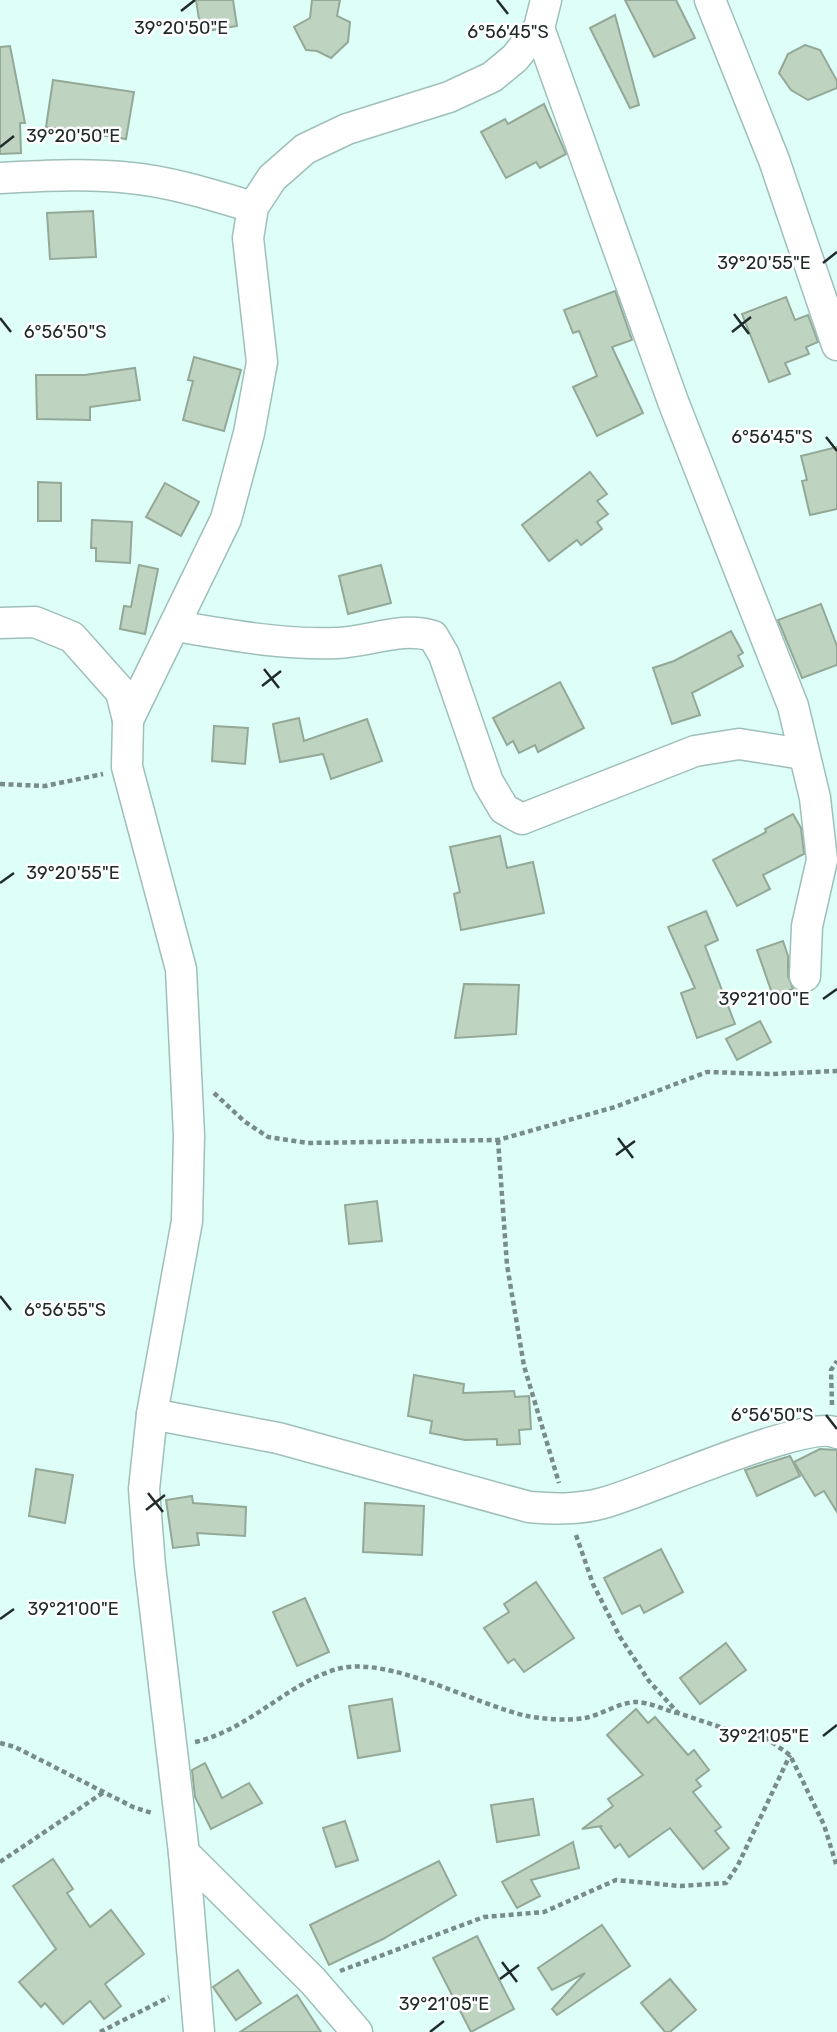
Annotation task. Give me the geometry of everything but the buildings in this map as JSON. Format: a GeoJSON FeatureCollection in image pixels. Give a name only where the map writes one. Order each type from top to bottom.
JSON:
{"type":"FeatureCollection","features":[{"type":"Feature","properties":{"kind":"street"},"geometry":{"type":"LineString","coordinates":[[710,0],[774,160],[837,345]]}},
{"type":"Feature","properties":{"kind":"street"},"geometry":{"type":"LineString","coordinates":[[128,720],[226,519],[249,433],[262,362],[248,238],[253,206],[272,178],[305,149],[347,129],[449,97],[492,77],[515,58],[542,14]]}},
{"type":"Feature","properties":{"kind":"street"},"geometry":{"type":"LineString","coordinates":[[542,14],[674,404],[793,706],[815,798],[822,860],[807,926],[805,976]]}},
{"type":"Feature","properties":{"kind":"street"},"geometry":{"type":"LineString","coordinates":[[0,178],[60,175],[131,178],[185,187],[253,206]]}},
{"type":"Feature","properties":{"kind":"street"},"geometry":{"type":"LineString","coordinates":[[0,623],[36,622],[72,637],[121,692],[128,720],[127,767],[181,969],[189,1135],[187,1221],[152,1414],[144,1489],[149,1566],[197,1981],[199,2032]]}},
{"type":"Feature","properties":{"kind":"street"},"geometry":{"type":"LineString","coordinates":[[176,626],[251,639],[338,643],[419,631],[433,636],[444,655],[488,782],[504,809],[522,819],[695,751],[739,744],[803,754]]}},
{"type":"Feature","properties":{"kind":"street"},"geometry":{"type":"LineString","coordinates":[[152,1414],[278,1437],[529,1507],[566,1510],[604,1503],[760,1447],[811,1433],[835,1432]]}},
{"type":"Feature","properties":{"kind":"street"},"geometry":{"type":"LineString","coordinates":[[184,1853],[313,1981],[357,2032]]}},
{"type":"Feature","properties":{"kind":"path"},"geometry":{"type":"LineString","coordinates":[[0,784],[82,781],[127,767]]}},
{"type":"Feature","properties":{"kind":"path"},"geometry":{"type":"LineString","coordinates":[[186,1066],[244,1121],[268,1137],[308,1143],[498,1140],[615,1107],[707,1072],[772,1074],[837,1071]]}},
{"type":"Feature","properties":{"kind":"path"},"geometry":{"type":"LineString","coordinates":[[498,1140],[506,1265],[524,1366],[566,1510],[593,1584],[620,1637],[649,1681],[678,1713]]}},
{"type":"Feature","properties":{"kind":"path"},"geometry":{"type":"LineString","coordinates":[[835,1432],[830,1384],[831,1370],[837,1361]]}},
{"type":"Feature","properties":{"kind":"path"},"geometry":{"type":"LineString","coordinates":[[171,1748],[212,1738],[338,1669],[377,1666],[489,1707],[531,1717],[583,1719],[636,1702],[729,1730],[766,1738],[790,1755],[824,1825],[837,1867]]}},
{"type":"Feature","properties":{"kind":"path"},"geometry":{"type":"LineString","coordinates":[[0,1743],[59,1767],[133,1807],[180,1822]]}},
{"type":"Feature","properties":{"kind":"path"},"geometry":{"type":"LineString","coordinates":[[313,1981],[484,1917],[544,1912],[616,1880],[680,1886],[726,1883],[738,1865],[790,1755]]}},
{"type":"Feature","properties":{"kind":"path"},"geometry":{"type":"LineString","coordinates":[[0,1862],[104,1792]]}},
{"type":"Feature","properties":{"kind":"path"},"geometry":{"type":"LineString","coordinates":[[100,2032],[197,1981]]}}]}
